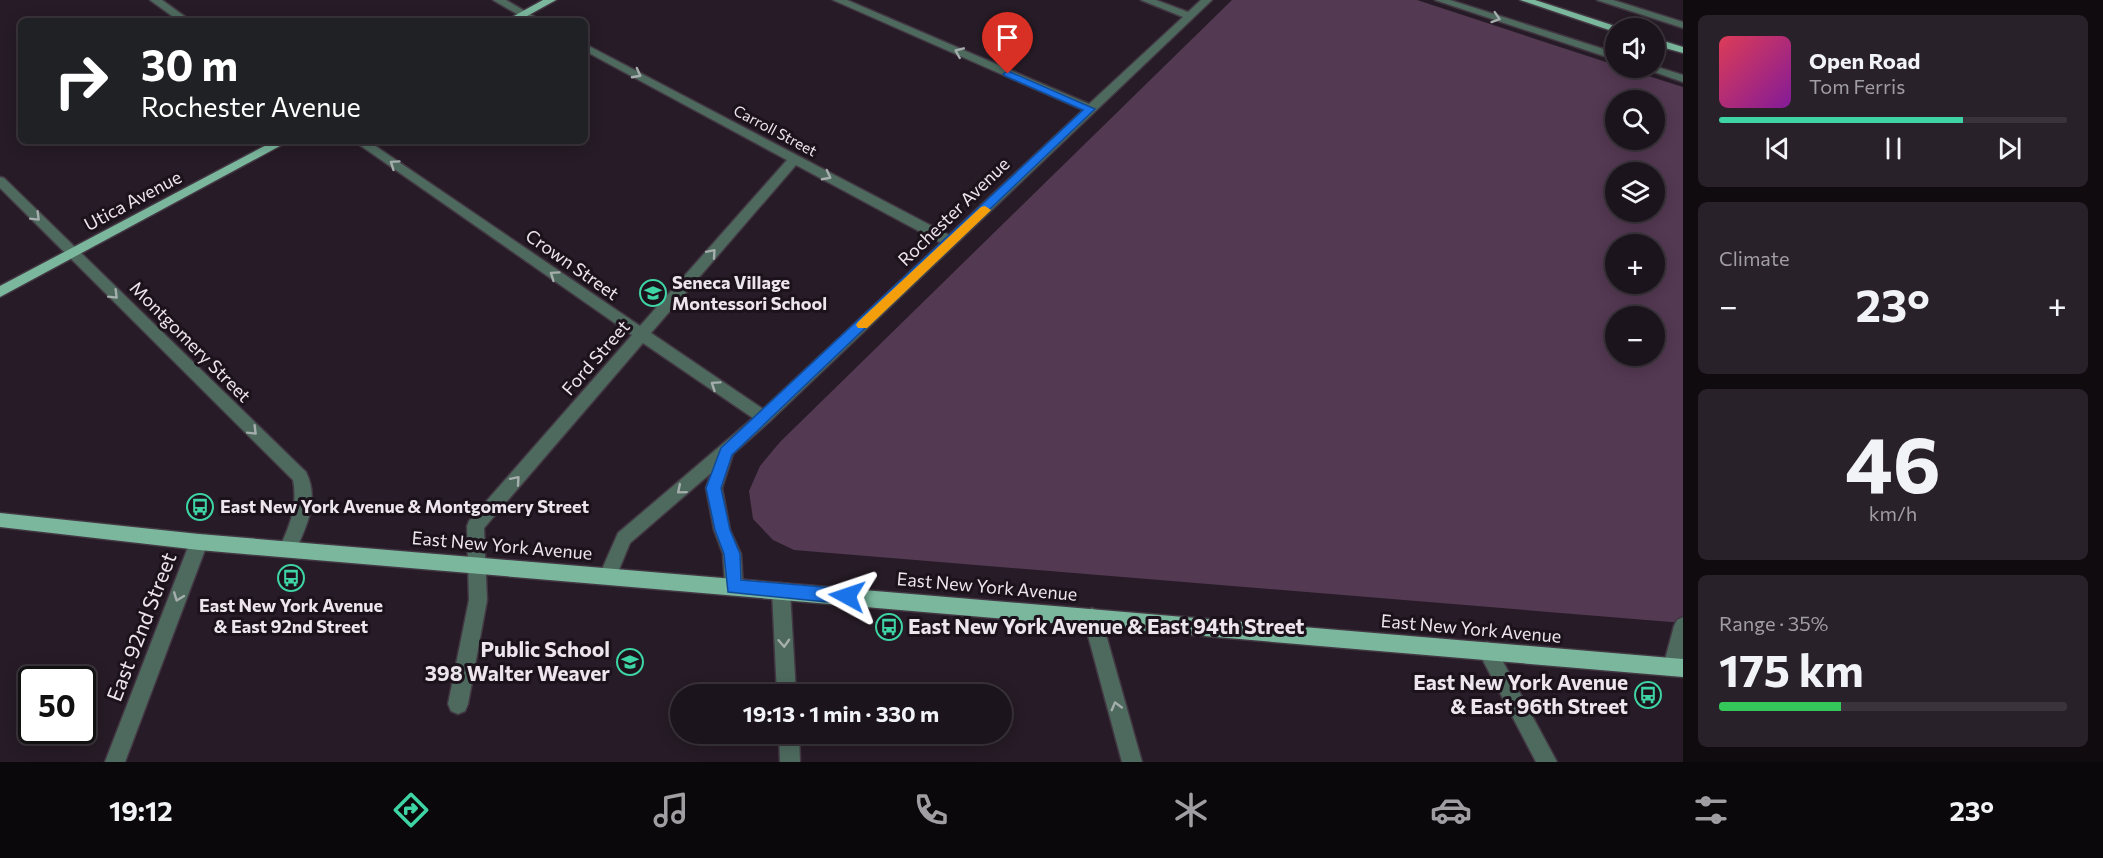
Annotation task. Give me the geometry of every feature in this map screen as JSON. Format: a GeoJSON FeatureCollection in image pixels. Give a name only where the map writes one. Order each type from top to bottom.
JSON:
{"type":"FeatureCollection","features":[{"type":"Feature","properties":{"kind":"main road"},"geometry":{"type":"LineString","coordinates":[[516,18],[551,0]]}},
{"type":"Feature","properties":{"kind":"main road"},"geometry":{"type":"LineString","coordinates":[[1525,0],[1605,25]]}},
{"type":"Feature","properties":{"kind":"main road"},"geometry":{"type":"LineString","coordinates":[[1665,44],[1683,50]]}},
{"type":"Feature","properties":{"kind":"main road","name":"Utica Avenue"},"geometry":{"type":"LineString","coordinates":[[0,292],[277,144]]}},
{"type":"Feature","properties":{"kind":"main road","name":"East New York Avenue"},"geometry":{"type":"LineString","coordinates":[[0,520],[199,542],[1677,667]]}},
{"type":"Feature","properties":{"kind":"street"},"geometry":{"type":"LineString","coordinates":[[155,0],[182,18]]}},
{"type":"Feature","properties":{"kind":"street"},"geometry":{"type":"LineString","coordinates":[[498,0],[531,18]]}},
{"type":"Feature","properties":{"kind":"street"},"geometry":{"type":"LineString","coordinates":[[838,0],[1090,109]]}},
{"type":"Feature","properties":{"kind":"street"},"geometry":{"type":"LineString","coordinates":[[1146,0],[1190,16]]}},
{"type":"Feature","properties":{"kind":"street","name":"Rochester Avenue"},"geometry":{"type":"LineString","coordinates":[[608,576],[624,538],[764,418],[1207,0]]}},
{"type":"Feature","properties":{"kind":"street"},"geometry":{"type":"LineString","coordinates":[[1440,0],[1605,53]]}},
{"type":"Feature","properties":{"kind":"street"},"geometry":{"type":"LineString","coordinates":[[1602,0],[1683,25]]}},
{"type":"Feature","properties":{"kind":"street","name":"Carroll Street"},"geometry":{"type":"LineString","coordinates":[[588,48],[951,242]]}},
{"type":"Feature","properties":{"kind":"street"},"geometry":{"type":"LineString","coordinates":[[1665,73],[1683,79]]}},
{"type":"Feature","properties":{"kind":"street","name":"Crown Street"},"geometry":{"type":"LineString","coordinates":[[364,144],[764,418]]}},
{"type":"Feature","properties":{"kind":"street","name":"Ford Street"},"geometry":{"type":"LineString","coordinates":[[458,704],[478,600],[475,526],[795,158]]}},
{"type":"Feature","properties":{"kind":"street","name":"Montgomery Street"},"geometry":{"type":"LineString","coordinates":[[0,181],[300,477],[305,497],[301,521],[288,549]]}},
{"type":"Feature","properties":{"kind":"street","name":"Rochester Avenue"},"geometry":{"type":"LineString","coordinates":[[726,452],[714,488],[722,530],[732,554],[734,587]]}},
{"type":"Feature","properties":{"kind":"street","name":"East 92nd Street"},"geometry":{"type":"LineString","coordinates":[[115,762],[199,542]]}},
{"type":"Feature","properties":{"kind":"street"},"geometry":{"type":"LineString","coordinates":[[781,591],[786,684]]}},
{"type":"Feature","properties":{"kind":"street"},"geometry":{"type":"LineString","coordinates":[[1092,617],[1132,762]]}},
{"type":"Feature","properties":{"kind":"street"},"geometry":{"type":"LineString","coordinates":[[1677,667],[1683,626]]}},
{"type":"Feature","properties":{"kind":"street"},"geometry":{"type":"LineString","coordinates":[[1487,651],[1547,762]]}},
{"type":"Feature","properties":{"kind":"street"},"geometry":{"type":"LineString","coordinates":[[789,744],[790,762]]}},
{"type":"Feature","properties":{"kind":"shaded area"},"geometry":{"type":"Polygon","coordinates":[[[1232,0],[1417,0],[1605,62],[1605,78],[1655,78],[1683,87],[1683,623],[794,550],[773,540],[753,519],[749,491],[760,466],[780,442],[1232,0]]]}},
{"type":"Feature","properties":{"kind":"slow traffic"},"geometry":{"type":"LineString","coordinates":[[863,325],[985,210]]}},
{"type":"Feature","properties":{"kind":"place","name":"Seneca Village Montessori School"},"geometry":{"type":"Point","coordinates":[653,293]}},
{"type":"Feature","properties":{"kind":"place","name":"East New York Avenue & Montgomery Street"},"geometry":{"type":"Point","coordinates":[200,507]}},
{"type":"Feature","properties":{"kind":"place","name":"East New York Avenue & East 92nd Street"},"geometry":{"type":"Point","coordinates":[291,578]}},
{"type":"Feature","properties":{"kind":"place","name":"East New York Avenue & East 94th Street"},"geometry":{"type":"Point","coordinates":[889,627]}},
{"type":"Feature","properties":{"kind":"place","name":"Public School 398 Walter Weaver"},"geometry":{"type":"Point","coordinates":[630,662]}},
{"type":"Feature","properties":{"kind":"place","name":"East New York Avenue & East 96th Street"},"geometry":{"type":"Point","coordinates":[1648,695]}},
{"type":"Feature","properties":{"kind":"route"},"geometry":{"type":"LineString","coordinates":[[847,596],[734,587],[732,554],[722,530],[714,488],[726,452],[1090,109],[1008,74]]}}]}
